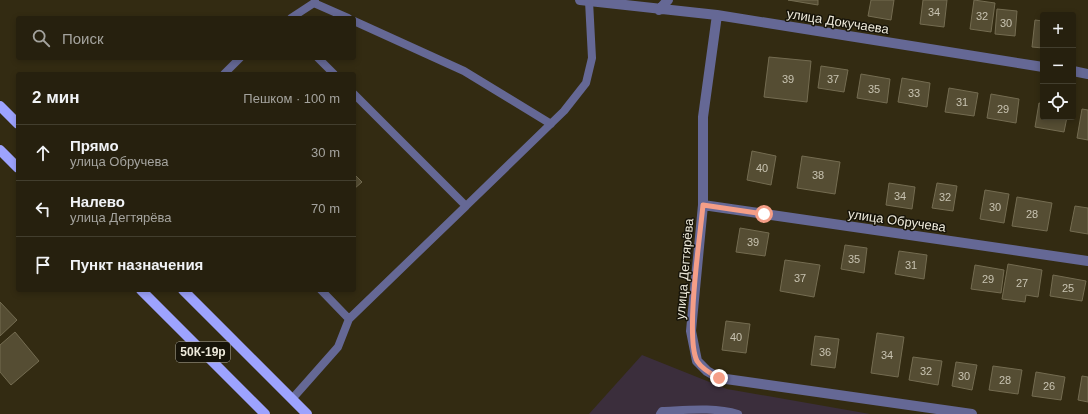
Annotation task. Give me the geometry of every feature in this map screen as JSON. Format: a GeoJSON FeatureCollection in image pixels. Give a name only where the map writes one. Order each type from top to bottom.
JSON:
{"type":"FeatureCollection","features":[{"type":"Feature","properties":{"kind":"main road"},"geometry":{"type":"LineString","coordinates":[[0,106],[16,122]]}},
{"type":"Feature","properties":{"kind":"main road"},"geometry":{"type":"LineString","coordinates":[[0,150],[16,166]]}},
{"type":"Feature","properties":{"kind":"main road","name":"50К-19р"},"geometry":{"type":"LineString","coordinates":[[143,292],[265,414]]}},
{"type":"Feature","properties":{"kind":"main road","name":"50К-19р"},"geometry":{"type":"LineString","coordinates":[[185,292],[307,414]]}},
{"type":"Feature","properties":{"kind":"street","name":"улица Докучаева"},"geometry":{"type":"LineString","coordinates":[[585,0],[660,10],[717,15],[1040,67]]}},
{"type":"Feature","properties":{"kind":"street"},"geometry":{"type":"LineString","coordinates":[[660,10],[668,0]]}},
{"type":"Feature","properties":{"kind":"street","name":"улица Дегтярёва"},"geometry":{"type":"LineString","coordinates":[[717,15],[704,117],[703,205],[692,331],[697,361],[707,371],[719,378],[972,414]]}},
{"type":"Feature","properties":{"kind":"street"},"geometry":{"type":"LineString","coordinates":[[1076,72],[1088,74]]}},
{"type":"Feature","properties":{"kind":"street","name":"улица Обручева"},"geometry":{"type":"LineString","coordinates":[[703,205],[1088,261]]}},
{"type":"Feature","properties":{"kind":"lane"},"geometry":{"type":"LineString","coordinates":[[292,399],[338,347],[349,319],[551,124],[564,111],[586,83],[592,58],[585,0]]}},
{"type":"Feature","properties":{"kind":"lane"},"geometry":{"type":"LineString","coordinates":[[294,16],[314,1],[344,16]]}},
{"type":"Feature","properties":{"kind":"lane"},"geometry":{"type":"LineString","coordinates":[[356,22],[464,71],[551,124]]}},
{"type":"Feature","properties":{"kind":"lane"},"geometry":{"type":"LineString","coordinates":[[226,72],[238,60]]}},
{"type":"Feature","properties":{"kind":"lane"},"geometry":{"type":"LineString","coordinates":[[320,60],[332,72]]}},
{"type":"Feature","properties":{"kind":"lane"},"geometry":{"type":"LineString","coordinates":[[356,96],[466,206]]}},
{"type":"Feature","properties":{"kind":"lane"},"geometry":{"type":"LineString","coordinates":[[323,292],[349,319]]}},
{"type":"Feature","properties":{"kind":"lane"},"geometry":{"type":"LineString","coordinates":[[660,414],[662,411],[728,411],[738,414]]}},
{"type":"Feature","properties":{"kind":"shaded area"},"geometry":{"type":"Polygon","coordinates":[[[642,355],[727,389],[870,414],[589,414],[642,355]]]}},
{"type":"Feature","properties":{"kind":"building"},"geometry":{"type":"Polygon","coordinates":[[[788,0],[818,0],[818,5],[788,0]]]}},
{"type":"Feature","properties":{"kind":"building"},"geometry":{"type":"Polygon","coordinates":[[[871,0],[894,0],[891,20],[868,16],[871,0]]]}},
{"type":"Feature","properties":{"kind":"building"},"geometry":{"type":"Polygon","coordinates":[[[923,0],[947,0],[944,27],[920,24],[923,0]]]}},
{"type":"Feature","properties":{"kind":"building"},"geometry":{"type":"Polygon","coordinates":[[[974,0],[995,3],[991,32],[970,29],[974,0]]]}},
{"type":"Feature","properties":{"kind":"building"},"geometry":{"type":"Polygon","coordinates":[[[997,9],[1017,11],[1015,36],[995,34],[997,9]]]}},
{"type":"Feature","properties":{"kind":"building"},"geometry":{"type":"Polygon","coordinates":[[[1035,20],[1040,21],[1040,48],[1032,47],[1035,20]]]}},
{"type":"Feature","properties":{"kind":"building"},"geometry":{"type":"Polygon","coordinates":[[[769,57],[811,61],[807,102],[764,97],[769,57]]]}},
{"type":"Feature","properties":{"kind":"building"},"geometry":{"type":"Polygon","coordinates":[[[821,66],[848,70],[844,92],[818,88],[821,66]]]}},
{"type":"Feature","properties":{"kind":"building"},"geometry":{"type":"Polygon","coordinates":[[[861,74],[890,79],[887,103],[857,98],[861,74]]]}},
{"type":"Feature","properties":{"kind":"building"},"geometry":{"type":"Polygon","coordinates":[[[902,78],[930,83],[927,107],[898,102],[902,78]]]}},
{"type":"Feature","properties":{"kind":"building"},"geometry":{"type":"Polygon","coordinates":[[[949,88],[978,93],[974,116],[945,112],[949,88]]]}},
{"type":"Feature","properties":{"kind":"building"},"geometry":{"type":"Polygon","coordinates":[[[991,94],[1019,99],[1016,123],[987,118],[991,94]]]}},
{"type":"Feature","properties":{"kind":"building"},"geometry":{"type":"Polygon","coordinates":[[[1039,103],[1040,120],[1066,120],[1064,132],[1035,127],[1039,103]]]}},
{"type":"Feature","properties":{"kind":"building"},"geometry":{"type":"Polygon","coordinates":[[[1082,109],[1088,110],[1088,140],[1077,138],[1082,109]]]}},
{"type":"Feature","properties":{"kind":"building"},"geometry":{"type":"Polygon","coordinates":[[[752,151],[776,156],[771,185],[747,180],[752,151]]]}},
{"type":"Feature","properties":{"kind":"building"},"geometry":{"type":"Polygon","coordinates":[[[802,156],[840,162],[835,194],[797,188],[802,156]]]}},
{"type":"Feature","properties":{"kind":"building"},"geometry":{"type":"Polygon","coordinates":[[[356,176],[362,182],[356,187],[356,176]]]}},
{"type":"Feature","properties":{"kind":"building"},"geometry":{"type":"Polygon","coordinates":[[[889,183],[915,187],[912,209],[886,205],[889,183]]]}},
{"type":"Feature","properties":{"kind":"building"},"geometry":{"type":"Polygon","coordinates":[[[937,183],[957,186],[953,211],[932,208],[937,183]]]}},
{"type":"Feature","properties":{"kind":"building"},"geometry":{"type":"Polygon","coordinates":[[[985,190],[1009,194],[1004,223],[980,219],[985,190]]]}},
{"type":"Feature","properties":{"kind":"building"},"geometry":{"type":"Polygon","coordinates":[[[1017,197],[1052,203],[1047,231],[1012,226],[1017,197]]]}},
{"type":"Feature","properties":{"kind":"building"},"geometry":{"type":"Polygon","coordinates":[[[1075,206],[1088,208],[1088,234],[1070,231],[1075,206]]]}},
{"type":"Feature","properties":{"kind":"building"},"geometry":{"type":"Polygon","coordinates":[[[740,228],[769,233],[765,256],[736,252],[740,228]]]}},
{"type":"Feature","properties":{"kind":"building"},"geometry":{"type":"Polygon","coordinates":[[[845,245],[867,248],[864,273],[841,269],[845,245]]]}},
{"type":"Feature","properties":{"kind":"building"},"geometry":{"type":"Polygon","coordinates":[[[899,251],[927,255],[924,279],[895,274],[899,251]]]}},
{"type":"Feature","properties":{"kind":"building"},"geometry":{"type":"Polygon","coordinates":[[[785,260],[820,265],[814,297],[780,291],[785,260]]]}},
{"type":"Feature","properties":{"kind":"building"},"geometry":{"type":"Polygon","coordinates":[[[1008,264],[1042,270],[1038,297],[1026,295],[1025,302],[1002,299],[1008,264]]]}},
{"type":"Feature","properties":{"kind":"building"},"geometry":{"type":"Polygon","coordinates":[[[975,265],[1004,270],[1001,293],[971,289],[975,265]]]}},
{"type":"Feature","properties":{"kind":"building"},"geometry":{"type":"Polygon","coordinates":[[[1053,275],[1086,281],[1082,301],[1050,296],[1053,275]]]}},
{"type":"Feature","properties":{"kind":"building"},"geometry":{"type":"Polygon","coordinates":[[[0,302],[17,320],[0,336],[0,302]]]}},
{"type":"Feature","properties":{"kind":"building"},"geometry":{"type":"Polygon","coordinates":[[[726,321],[750,324],[746,353],[722,350],[726,321]]]}},
{"type":"Feature","properties":{"kind":"building"},"geometry":{"type":"Polygon","coordinates":[[[15,332],[39,361],[11,385],[0,372],[0,345],[15,332]]]}},
{"type":"Feature","properties":{"kind":"building"},"geometry":{"type":"Polygon","coordinates":[[[877,333],[904,337],[898,377],[871,373],[877,333]]]}},
{"type":"Feature","properties":{"kind":"building"},"geometry":{"type":"Polygon","coordinates":[[[815,336],[839,339],[835,368],[811,365],[815,336]]]}},
{"type":"Feature","properties":{"kind":"building"},"geometry":{"type":"Polygon","coordinates":[[[913,357],[942,361],[938,385],[909,380],[913,357]]]}},
{"type":"Feature","properties":{"kind":"building"},"geometry":{"type":"Polygon","coordinates":[[[956,362],[977,365],[972,390],[952,386],[956,362]]]}},
{"type":"Feature","properties":{"kind":"building"},"geometry":{"type":"Polygon","coordinates":[[[993,366],[1022,370],[1018,394],[989,390],[993,366]]]}},
{"type":"Feature","properties":{"kind":"building"},"geometry":{"type":"Polygon","coordinates":[[[1036,372],[1065,377],[1061,400],[1032,396],[1036,372]]]}},
{"type":"Feature","properties":{"kind":"building"},"geometry":{"type":"Polygon","coordinates":[[[1082,376],[1088,377],[1088,402],[1078,400],[1082,376]]]}},
{"type":"Feature","properties":{"kind":"route"},"geometry":{"type":"LineString","coordinates":[[719,378],[707,371],[697,361],[692,331],[703,205],[764,214]]}}]}
